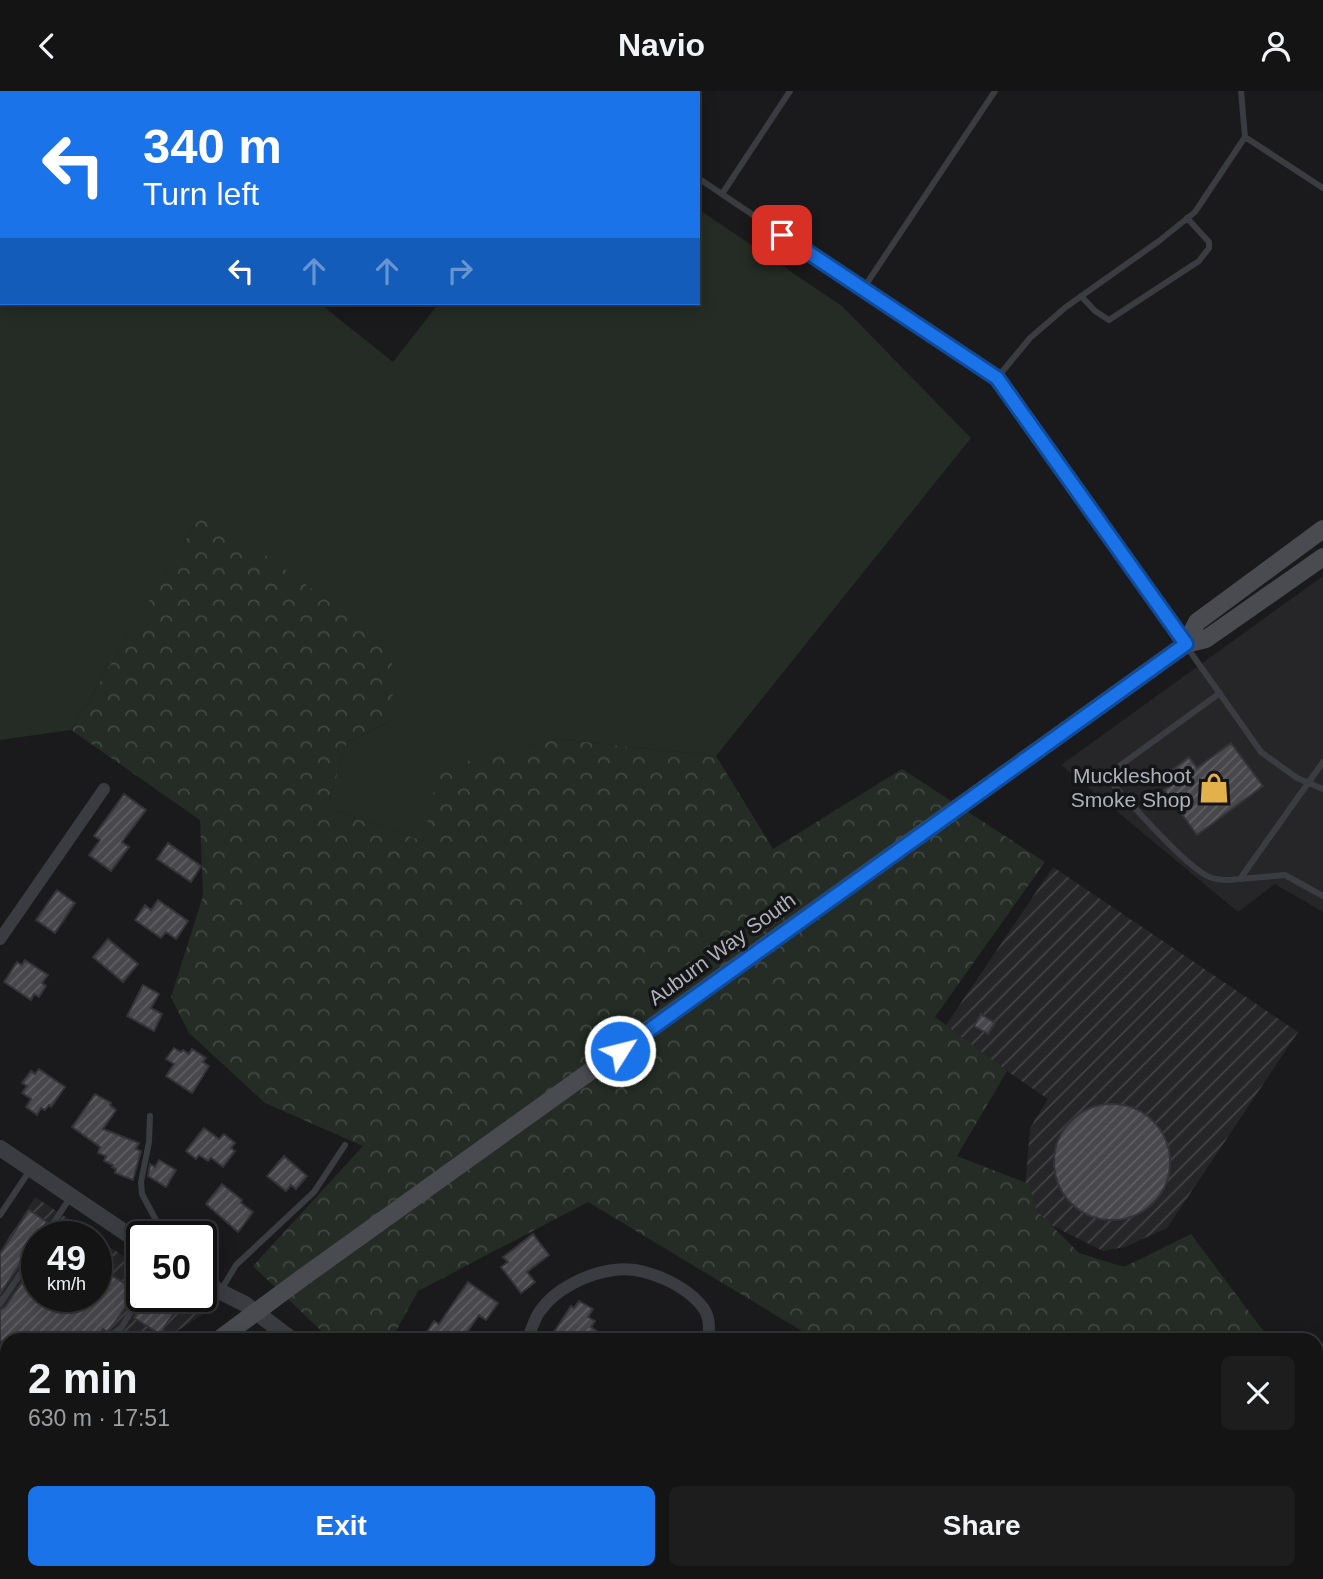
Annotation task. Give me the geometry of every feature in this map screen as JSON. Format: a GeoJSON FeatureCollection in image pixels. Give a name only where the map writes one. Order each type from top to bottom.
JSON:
{"type":"FeatureCollection","features":[{"type":"Feature","properties":{"kind":"main road","name":"Auburn Way South"},"geometry":{"type":"LineString","coordinates":[[1186,644],[1197,622],[1323,529]]}},
{"type":"Feature","properties":{"kind":"main road","name":"Auburn Way South"},"geometry":{"type":"LineString","coordinates":[[227,1333],[1186,644],[1206,639],[1319,564]]}},
{"type":"Feature","properties":{"kind":"street"},"geometry":{"type":"LineString","coordinates":[[0,939],[104,789]]}},
{"type":"Feature","properties":{"kind":"street"},"geometry":{"type":"LineString","coordinates":[[0,1148],[126,1233]]}},
{"type":"Feature","properties":{"kind":"street"},"geometry":{"type":"LineString","coordinates":[[530,1333],[539,1311],[554,1296],[594,1275],[615,1269],[658,1277],[694,1298],[706,1311],[707,1333]]}},
{"type":"Feature","properties":{"kind":"street"},"geometry":{"type":"LineString","coordinates":[[217,1288],[245,1304],[284,1333]]}},
{"type":"Feature","properties":{"kind":"lane"},"geometry":{"type":"LineString","coordinates":[[722,194],[790,91]]}},
{"type":"Feature","properties":{"kind":"lane"},"geometry":{"type":"LineString","coordinates":[[863,289],[995,91]]}},
{"type":"Feature","properties":{"kind":"lane"},"geometry":{"type":"LineString","coordinates":[[997,378],[1030,338],[1081,296],[1195,212],[1245,137],[1241,91]]}},
{"type":"Feature","properties":{"kind":"lane"},"geometry":{"type":"LineString","coordinates":[[1245,137],[1323,188]]}},
{"type":"Feature","properties":{"kind":"lane"},"geometry":{"type":"LineString","coordinates":[[700,179],[997,378],[1261,752],[1297,778],[1323,789]]}},
{"type":"Feature","properties":{"kind":"lane"},"geometry":{"type":"LineString","coordinates":[[1081,296],[1095,311],[1110,320],[1199,261],[1209,248],[1209,242],[1187,218]]}},
{"type":"Feature","properties":{"kind":"lane"},"geometry":{"type":"LineString","coordinates":[[1220,693],[1118,767],[1113,778],[1115,787],[1194,869],[1211,878],[1227,881],[1285,875],[1323,896]]}},
{"type":"Feature","properties":{"kind":"lane"},"geometry":{"type":"LineString","coordinates":[[1240,879],[1323,762]]}},
{"type":"Feature","properties":{"kind":"lane"},"geometry":{"type":"LineString","coordinates":[[150,1116],[149,1142],[141,1182],[142,1194],[156,1221]]}},
{"type":"Feature","properties":{"kind":"lane"},"geometry":{"type":"LineString","coordinates":[[221,1290],[236,1265],[314,1192],[345,1145]]}},
{"type":"Feature","properties":{"kind":"lane"},"geometry":{"type":"LineString","coordinates":[[0,1215],[31,1169]]}},
{"type":"Feature","properties":{"kind":"lane"},"geometry":{"type":"LineString","coordinates":[[55,1221],[71,1196]]}},
{"type":"Feature","properties":{"kind":"lane"},"geometry":{"type":"LineString","coordinates":[[0,1304],[21,1273]]}},
{"type":"Feature","properties":{"kind":"lane"},"geometry":{"type":"LineString","coordinates":[[114,1333],[121,1328],[131,1312]]}},
{"type":"Feature","properties":{"kind":"shaded area"},"geometry":{"type":"Polygon","coordinates":[[[1323,576],[1323,912],[1275,884],[1238,912],[1061,765],[1323,576]]]}},
{"type":"Feature","properties":{"kind":"shaded area"},"geometry":{"type":"Polygon","coordinates":[[[1053,867],[1298,1032],[1167,1228],[1125,1247],[1103,1251],[1023,1211],[1030,1128],[1048,1099],[944,1028],[1053,867]]]}},
{"type":"Feature","properties":{"kind":"shaded area"},"geometry":{"type":"Polygon","coordinates":[[[35,1197],[72,1221],[21,1221],[21,1312],[112,1312],[112,1248],[126,1258],[126,1312],[206,1312],[174,1333],[0,1333],[0,1251],[35,1197]]]}},
{"type":"Feature","properties":{"kind":"green space"},"geometry":{"type":"Polygon","coordinates":[[[700,210],[842,306],[971,438],[716,756],[557,739],[440,768],[423,841],[327,808],[347,742],[393,720],[204,510],[71,730],[0,740],[0,305],[322,305],[393,362],[437,305],[700,305],[700,210]]]}},
{"type":"Feature","properties":{"kind":"green space"},"geometry":{"type":"Polygon","coordinates":[[[204,510],[392,648],[393,720],[347,742],[327,808],[423,841],[439,768],[557,739],[716,756],[773,849],[902,769],[1045,862],[935,1017],[1007,1071],[957,1156],[1029,1184],[1037,1211],[1079,1253],[1124,1267],[1191,1234],[1265,1333],[802,1331],[588,1202],[418,1291],[395,1333],[324,1333],[253,1266],[363,1146],[265,1103],[189,1033],[171,997],[203,896],[200,820],[71,730],[204,510]]]}},
{"type":"Feature","properties":{"kind":"building","name":"Muckleshoot Smoke Shop"},"geometry":{"type":"Polygon","coordinates":[[[1231,743],[1263,786],[1197,835],[1164,790],[1180,779],[1173,769],[1189,757],[1197,768],[1231,743]]]}},
{"type":"Feature","properties":{"kind":"building"},"geometry":{"type":"Polygon","coordinates":[[[124,794],[146,810],[122,842],[129,847],[111,871],[89,855],[100,840],[94,836],[124,794]]]}},
{"type":"Feature","properties":{"kind":"building"},"geometry":{"type":"Polygon","coordinates":[[[168,843],[201,866],[191,882],[157,859],[168,843]]]}},
{"type":"Feature","properties":{"kind":"building"},"geometry":{"type":"Polygon","coordinates":[[[57,890],[75,903],[55,933],[36,920],[57,890]]]}},
{"type":"Feature","properties":{"kind":"building"},"geometry":{"type":"Polygon","coordinates":[[[158,900],[188,921],[176,939],[166,932],[161,938],[135,920],[145,905],[151,910],[158,900]]]}},
{"type":"Feature","properties":{"kind":"building"},"geometry":{"type":"Polygon","coordinates":[[[108,939],[138,964],[123,982],[93,957],[108,939]]]}},
{"type":"Feature","properties":{"kind":"building"},"geometry":{"type":"Polygon","coordinates":[[[25,960],[48,975],[42,983],[46,986],[39,997],[34,994],[31,1000],[4,982],[17,962],[22,965],[25,960]]]}},
{"type":"Feature","properties":{"kind":"building"},"geometry":{"type":"Polygon","coordinates":[[[143,985],[159,994],[151,1008],[162,1014],[154,1031],[127,1016],[143,985]]]}},
{"type":"Feature","properties":{"kind":"building"},"geometry":{"type":"Polygon","coordinates":[[[981,1014],[995,1023],[988,1034],[974,1026],[981,1014]]]}},
{"type":"Feature","properties":{"kind":"building"},"geometry":{"type":"Polygon","coordinates":[[[174,1048],[189,1054],[192,1049],[206,1058],[203,1062],[209,1066],[192,1093],[166,1076],[174,1064],[166,1059],[174,1048]]]}},
{"type":"Feature","properties":{"kind":"building"},"geometry":{"type":"Polygon","coordinates":[[[39,1069],[65,1087],[51,1107],[49,1105],[45,1110],[41,1108],[37,1115],[26,1107],[31,1099],[22,1093],[27,1086],[22,1083],[31,1071],[35,1074],[39,1069]]]}},
{"type":"Feature","properties":{"kind":"building"},"geometry":{"type":"Polygon","coordinates":[[[95,1094],[111,1103],[116,1110],[103,1129],[139,1143],[136,1149],[141,1151],[133,1180],[115,1173],[113,1165],[104,1161],[106,1156],[98,1153],[100,1147],[72,1127],[95,1094]]]}},
{"type":"Feature","properties":{"kind":"building"},"geometry":{"type":"Polygon","coordinates":[[[1112,1104],[1134,1109],[1153,1121],[1165,1140],[1170,1162],[1165,1184],[1153,1203],[1134,1215],[1112,1220],[1090,1215],[1071,1203],[1059,1184],[1054,1162],[1059,1140],[1071,1121],[1090,1109],[1112,1104]]]}},
{"type":"Feature","properties":{"kind":"building"},"geometry":{"type":"Polygon","coordinates":[[[204,1128],[219,1139],[224,1134],[235,1143],[231,1148],[235,1151],[223,1167],[211,1158],[208,1161],[199,1155],[196,1159],[186,1151],[204,1128]]]}},
{"type":"Feature","properties":{"kind":"building"},"geometry":{"type":"Polygon","coordinates":[[[284,1156],[307,1176],[296,1189],[291,1185],[286,1191],[267,1176],[284,1156]]]}},
{"type":"Feature","properties":{"kind":"building"},"geometry":{"type":"Polygon","coordinates":[[[159,1160],[176,1170],[166,1187],[148,1176],[150,1164],[155,1167],[159,1160]]]}},
{"type":"Feature","properties":{"kind":"building"},"geometry":{"type":"Polygon","coordinates":[[[222,1184],[253,1212],[238,1232],[206,1204],[222,1184]]]}},
{"type":"Feature","properties":{"kind":"building"},"geometry":{"type":"Polygon","coordinates":[[[29,1210],[46,1221],[22,1221],[29,1210]]]}},
{"type":"Feature","properties":{"kind":"building"},"geometry":{"type":"Polygon","coordinates":[[[21,1222],[21,1262],[0,1294],[0,1254],[21,1222]]]}},
{"type":"Feature","properties":{"kind":"building"},"geometry":{"type":"Polygon","coordinates":[[[533,1234],[549,1255],[527,1272],[535,1282],[521,1293],[501,1267],[508,1262],[503,1257],[533,1234]]]}},
{"type":"Feature","properties":{"kind":"building"},"geometry":{"type":"Polygon","coordinates":[[[112,1276],[126,1284],[126,1306],[107,1332],[103,1329],[101,1333],[0,1333],[0,1310],[21,1284],[21,1312],[112,1312],[112,1276]]]}},
{"type":"Feature","properties":{"kind":"building"},"geometry":{"type":"Polygon","coordinates":[[[468,1282],[498,1303],[486,1320],[479,1315],[467,1333],[426,1333],[434,1321],[439,1324],[468,1282]]]}},
{"type":"Feature","properties":{"kind":"building"},"geometry":{"type":"Polygon","coordinates":[[[579,1301],[593,1309],[588,1317],[595,1321],[591,1327],[597,1331],[596,1333],[554,1332],[571,1306],[574,1308],[579,1301]]]}},
{"type":"Feature","properties":{"kind":"building"},"geometry":{"type":"Polygon","coordinates":[[[138,1312],[174,1312],[158,1333],[134,1318],[138,1312]]]}},
{"type":"Feature","properties":{"kind":"place","name":"Muckleshoot Smoke Shop"},"geometry":{"type":"Point","coordinates":[1214,788]}},
{"type":"Feature","properties":{"kind":"route"},"geometry":{"type":"LineString","coordinates":[[620,1051],[1186,644],[997,378],[782,235]]}}]}
